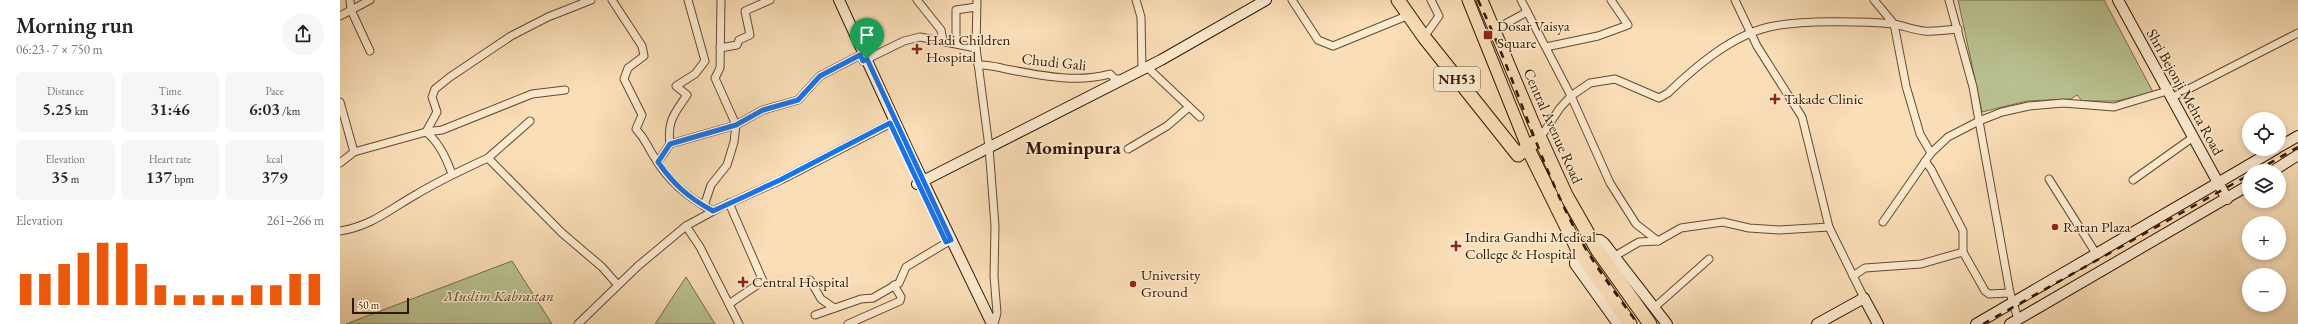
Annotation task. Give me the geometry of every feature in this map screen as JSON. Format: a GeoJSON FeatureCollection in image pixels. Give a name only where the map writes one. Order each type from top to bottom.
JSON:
{"type":"FeatureCollection","features":[{"type":"Feature","properties":{"kind":"highway","name":"NH53"},"geometry":{"type":"LineString","coordinates":[[1398,0],[1424,37],[1523,152],[1579,251],[1630,324]]}},
{"type":"Feature","properties":{"kind":"highway"},"geometry":{"type":"LineString","coordinates":[[1523,152],[1540,138]]}},
{"type":"Feature","properties":{"kind":"highway","name":"Central Avenue Road"},"geometry":{"type":"LineString","coordinates":[[1540,138],[1566,195],[1591,240],[1650,324]]}},
{"type":"Feature","properties":{"kind":"main road"},"geometry":{"type":"LineString","coordinates":[[833,0],[863,57]]}},
{"type":"Feature","properties":{"kind":"main road"},"geometry":{"type":"LineString","coordinates":[[839,0],[892,122],[985,324]]}},
{"type":"Feature","properties":{"kind":"main road"},"geometry":{"type":"LineString","coordinates":[[920,183],[1145,69],[1266,0]]}},
{"type":"Feature","properties":{"kind":"main road","name":"Central Avenue Road"},"geometry":{"type":"LineString","coordinates":[[1468,0],[1523,152]]}},
{"type":"Feature","properties":{"kind":"main road","name":"Central Avenue Road"},"geometry":{"type":"LineString","coordinates":[[1482,0],[1540,138]]}},
{"type":"Feature","properties":{"kind":"main road","name":"Shri Bejonji Mehta Road"},"geometry":{"type":"LineString","coordinates":[[2118,0],[2192,138],[2227,199]]}},
{"type":"Feature","properties":{"kind":"main road"},"geometry":{"type":"LineString","coordinates":[[2286,143],[2298,136]]}},
{"type":"Feature","properties":{"kind":"main road"},"geometry":{"type":"LineString","coordinates":[[2283,164],[2298,154]]}},
{"type":"Feature","properties":{"kind":"main road"},"geometry":{"type":"LineString","coordinates":[[1976,324],[2011,297],[2097,255],[2264,156]]}},
{"type":"Feature","properties":{"kind":"main road"},"geometry":{"type":"LineString","coordinates":[[2014,322],[2242,189]]}},
{"type":"Feature","properties":{"kind":"main road"},"geometry":{"type":"LineString","coordinates":[[1591,240],[1600,240],[1615,256],[1667,324]]}},
{"type":"Feature","properties":{"kind":"main road"},"geometry":{"type":"LineString","coordinates":[[948,241],[993,324]]}},
{"type":"Feature","properties":{"kind":"main road"},"geometry":{"type":"LineString","coordinates":[[1579,251],[1576,264],[1618,324]]}},
{"type":"Feature","properties":{"kind":"main road"},"geometry":{"type":"LineString","coordinates":[[1817,324],[1864,298],[1878,324]]}},
{"type":"Feature","properties":{"kind":"street"},"geometry":{"type":"LineString","coordinates":[[350,0],[352,10],[370,51]]}},
{"type":"Feature","properties":{"kind":"street"},"geometry":{"type":"LineString","coordinates":[[340,16],[370,0]]}},
{"type":"Feature","properties":{"kind":"street"},"geometry":{"type":"LineString","coordinates":[[426,132],[437,112],[432,97],[435,90],[511,36],[548,17],[591,0]]}},
{"type":"Feature","properties":{"kind":"street"},"geometry":{"type":"LineString","coordinates":[[612,0],[642,46],[644,53],[644,56],[628,68],[624,79],[642,115],[636,129],[647,141],[658,162],[672,182],[691,199],[713,211]]}},
{"type":"Feature","properties":{"kind":"street"},"geometry":{"type":"LineString","coordinates":[[670,144],[668,129],[673,117],[687,95],[676,86],[695,74],[704,61],[688,0]]}},
{"type":"Feature","properties":{"kind":"street"},"geometry":{"type":"LineString","coordinates":[[704,206],[711,185],[727,165],[734,142],[736,125],[715,78],[720,68],[721,0]]}},
{"type":"Feature","properties":{"kind":"street"},"geometry":{"type":"LineString","coordinates":[[720,48],[737,45],[739,40],[750,35],[745,11],[770,0]]}},
{"type":"Feature","properties":{"kind":"street"},"geometry":{"type":"LineString","coordinates":[[917,0],[941,30],[943,41]]}},
{"type":"Feature","properties":{"kind":"street"},"geometry":{"type":"LineString","coordinates":[[1136,0],[1141,17],[1145,69],[1200,117]]}},
{"type":"Feature","properties":{"kind":"street"},"geometry":{"type":"LineString","coordinates":[[1292,0],[1318,40],[1332,46],[1409,15]]}},
{"type":"Feature","properties":{"kind":"street"},"geometry":{"type":"LineString","coordinates":[[1424,37],[1439,16],[1432,0]]}},
{"type":"Feature","properties":{"kind":"street"},"geometry":{"type":"LineString","coordinates":[[1546,47],[1598,36],[1628,26],[1611,0]]}},
{"type":"Feature","properties":{"kind":"street"},"geometry":{"type":"LineString","coordinates":[[1735,0],[1757,46],[1802,117],[1829,227],[1864,298]]}},
{"type":"Feature","properties":{"kind":"street"},"geometry":{"type":"LineString","coordinates":[[1874,0],[1894,24],[1906,86],[1920,134],[1931,153]]}},
{"type":"Feature","properties":{"kind":"street"},"geometry":{"type":"LineString","coordinates":[[1949,0],[1958,29],[1979,121],[2011,297],[2014,322]]}},
{"type":"Feature","properties":{"kind":"street"},"geometry":{"type":"LineString","coordinates":[[1524,1],[1527,12],[1571,96],[1610,183],[1636,224],[1658,241]]}},
{"type":"Feature","properties":{"kind":"street"},"geometry":{"type":"LineString","coordinates":[[956,43],[956,10],[976,4],[976,48],[989,147],[997,300],[997,313],[993,324]]}},
{"type":"Feature","properties":{"kind":"street"},"geometry":{"type":"LineString","coordinates":[[1494,30],[1527,12]]}},
{"type":"Feature","properties":{"kind":"street"},"geometry":{"type":"LineString","coordinates":[[1540,138],[1560,108],[1571,96],[1590,83],[1615,79],[1659,98],[1668,93],[1720,50],[1752,33],[1769,27],[1812,23],[1894,24],[1924,31],[1958,29]]}},
{"type":"Feature","properties":{"kind":"street"},"geometry":{"type":"LineString","coordinates":[[1884,222],[1931,153],[1948,137],[1979,121],[2002,112],[2029,106],[2063,103],[2114,107],[2169,95],[2298,33]]}},
{"type":"Feature","properties":{"kind":"street"},"geometry":{"type":"LineString","coordinates":[[658,162],[670,144],[736,125],[763,110],[798,100],[820,76],[904,40],[920,37],[976,48]]}},
{"type":"Feature","properties":{"kind":"street","name":"Chudi Gali"},"geometry":{"type":"LineString","coordinates":[[978,65],[989,64],[1044,76],[1093,79],[1110,74],[1115,79],[1126,78]]}},
{"type":"Feature","properties":{"kind":"street"},"geometry":{"type":"LineString","coordinates":[[340,163],[354,152],[426,132],[442,130],[532,94],[565,90]]}},
{"type":"Feature","properties":{"kind":"street"},"geometry":{"type":"LineString","coordinates":[[340,102],[354,152]]}},
{"type":"Feature","properties":{"kind":"street"},"geometry":{"type":"LineString","coordinates":[[1128,148],[1167,126],[1189,107]]}},
{"type":"Feature","properties":{"kind":"street"},"geometry":{"type":"LineString","coordinates":[[340,231],[358,228],[379,219],[396,205],[452,174],[488,158],[530,121]]}},
{"type":"Feature","properties":{"kind":"street"},"geometry":{"type":"LineString","coordinates":[[578,324],[617,284],[686,226],[729,203],[780,180],[892,122]]}},
{"type":"Feature","properties":{"kind":"street"},"geometry":{"type":"LineString","coordinates":[[426,132],[432,137],[444,154],[452,174]]}},
{"type":"Feature","properties":{"kind":"street"},"geometry":{"type":"LineString","coordinates":[[2133,180],[2192,138]]}},
{"type":"Feature","properties":{"kind":"street"},"geometry":{"type":"LineString","coordinates":[[488,158],[562,233],[602,267],[617,284]]}},
{"type":"Feature","properties":{"kind":"street"},"geometry":{"type":"LineString","coordinates":[[1925,161],[1931,169],[1963,231],[1962,252],[1985,291],[1989,294],[2011,297]]}},
{"type":"Feature","properties":{"kind":"street"},"geometry":{"type":"LineString","coordinates":[[2049,179],[2097,255]]}},
{"type":"Feature","properties":{"kind":"street"},"geometry":{"type":"LineString","coordinates":[[729,203],[763,281],[729,304]]}},
{"type":"Feature","properties":{"kind":"street"},"geometry":{"type":"LineString","coordinates":[[1615,256],[1639,242],[1658,241],[1680,228],[1723,222],[1749,228],[1779,230],[1829,227]]}},
{"type":"Feature","properties":{"kind":"street"},"geometry":{"type":"LineString","coordinates":[[686,226],[700,247],[739,324]]}},
{"type":"Feature","properties":{"kind":"street"},"geometry":{"type":"LineString","coordinates":[[815,315],[861,299],[873,298],[899,283],[906,267],[948,241]]}},
{"type":"Feature","properties":{"kind":"street"},"geometry":{"type":"LineString","coordinates":[[1853,276],[1865,268],[1921,264],[1962,252]]}},
{"type":"Feature","properties":{"kind":"street"},"geometry":{"type":"LineString","coordinates":[[1655,307],[1709,259]]}},
{"type":"Feature","properties":{"kind":"street"},"geometry":{"type":"LineString","coordinates":[[810,280],[821,299],[834,308]]}},
{"type":"Feature","properties":{"kind":"street"},"geometry":{"type":"LineString","coordinates":[[848,324],[900,301],[901,297],[894,285]]}},
{"type":"Feature","properties":{"kind":"green space"},"geometry":{"type":"Polygon","coordinates":[[[1958,0],[2104,0],[2153,92],[2117,101],[2082,101],[2077,95],[2071,99],[2027,101],[1982,112],[1958,0]]]}},
{"type":"Feature","properties":{"kind":"green space","name":"Muslim Kabrastan"},"geometry":{"type":"Polygon","coordinates":[[[512,261],[552,324],[346,324],[512,261]]]}},
{"type":"Feature","properties":{"kind":"green space"},"geometry":{"type":"Polygon","coordinates":[[[686,277],[715,324],[655,324],[686,277]]]}},
{"type":"Feature","properties":{"kind":"railway"},"geometry":{"type":"LineString","coordinates":[[1478,0],[1504,59],[1564,207],[1578,235],[1606,281],[1638,324]]}},
{"type":"Feature","properties":{"kind":"railway"},"geometry":{"type":"LineString","coordinates":[[2268,164],[2298,147]]}},
{"type":"Feature","properties":{"kind":"railway"},"geometry":{"type":"LineString","coordinates":[[1983,324],[2242,179]]}},
{"type":"Feature","properties":{"kind":"place","name":"Dosar Vaisya Square"},"geometry":{"type":"Point","coordinates":[1488,35]}},
{"type":"Feature","properties":{"kind":"place","name":"Hadi Children Hospital"},"geometry":{"type":"Point","coordinates":[917,49]}},
{"type":"Feature","properties":{"kind":"place","name":"Takade Clinic"},"geometry":{"type":"Point","coordinates":[1775,99]}},
{"type":"Feature","properties":{"kind":"place","name":"Ratan Plaza"},"geometry":{"type":"Point","coordinates":[2055,227]}},
{"type":"Feature","properties":{"kind":"place","name":"Indira Gandhi Medical College & Hospital"},"geometry":{"type":"Point","coordinates":[1456,246]}},
{"type":"Feature","properties":{"kind":"place","name":"Central Hospital"},"geometry":{"type":"Point","coordinates":[743,282]}},
{"type":"Feature","properties":{"kind":"place","name":"University Ground"},"geometry":{"type":"Point","coordinates":[1133,284]}},
{"type":"Feature","properties":{"kind":"district","name":"Mominpura"},"geometry":{"type":"Point","coordinates":[1073,147]}},
{"type":"Feature","properties":{"kind":"route"},"geometry":{"type":"LineString","coordinates":[[860,55],[863,61],[867,59],[951,240],[946,242],[917,184],[890,123],[780,180],[713,211],[691,199],[672,182],[658,162],[670,144],[736,125],[763,110],[798,100],[820,76],[838,65],[860,55]]}}]}
